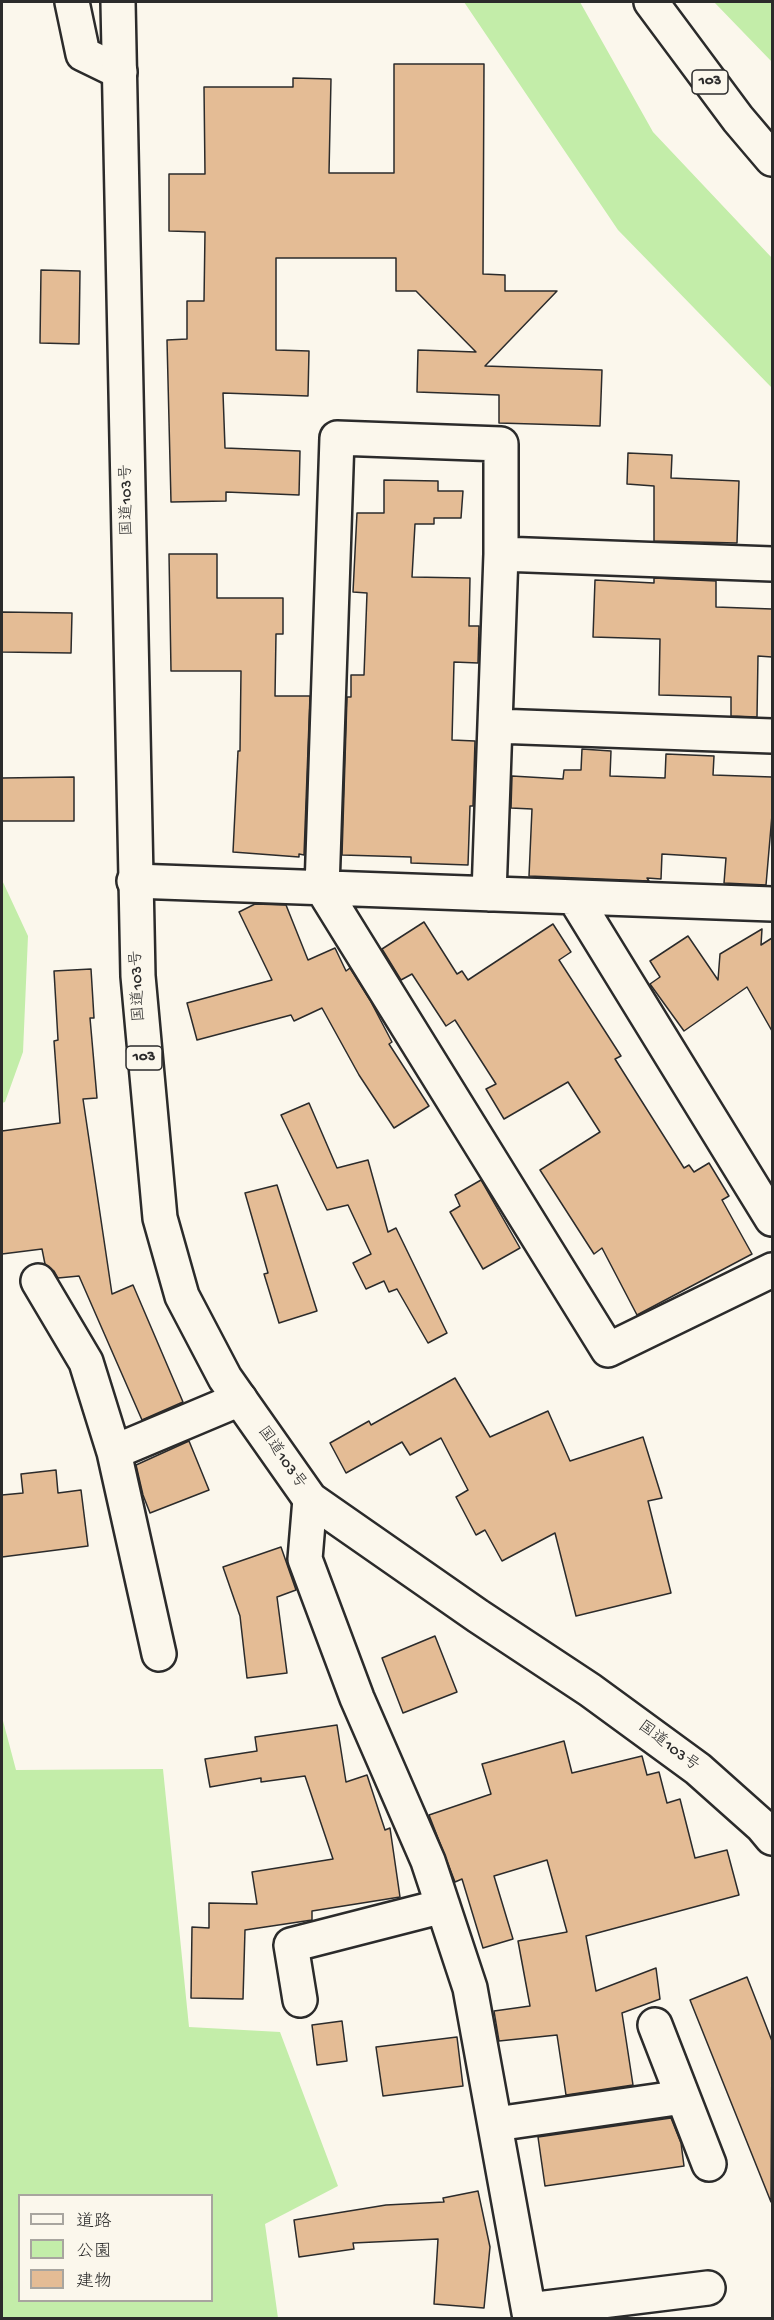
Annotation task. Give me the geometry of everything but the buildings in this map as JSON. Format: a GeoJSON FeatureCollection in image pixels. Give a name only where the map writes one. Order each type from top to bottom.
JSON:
{"type":"FeatureCollection","features":[{"type":"Feature","properties":{"kind":"main road"},"geometry":{"type":"LineString","coordinates":[[72,2],[83,54],[120,72]]}},
{"type":"Feature","properties":{"kind":"main road","name":"国道103号"},"geometry":{"type":"LineString","coordinates":[[118,2],[134,881],[139,999],[160,1218],[182,1296],[225,1378],[310,1499],[478,1616],[590,1690],[698,1769],[762,1826],[772,1839]]}},
{"type":"Feature","properties":{"kind":"main road","name":"103"},"geometry":{"type":"LineString","coordinates":[[651,2],[738,119],[772,159]]}},
{"type":"Feature","properties":{"kind":"main road"},"geometry":{"type":"LineString","coordinates":[[489,894],[501,554],[501,444],[337,438],[322,888],[608,1350],[772,1270]]}},
{"type":"Feature","properties":{"kind":"main road"},"geometry":{"type":"LineString","coordinates":[[501,554],[772,564]]}},
{"type":"Feature","properties":{"kind":"main road"},"geometry":{"type":"LineString","coordinates":[[495,726],[772,736]]}},
{"type":"Feature","properties":{"kind":"main road"},"geometry":{"type":"LineString","coordinates":[[134,881],[772,904]]}},
{"type":"Feature","properties":{"kind":"main road"},"geometry":{"type":"LineString","coordinates":[[574,897],[772,1219]]}},
{"type":"Feature","properties":{"kind":"main road"},"geometry":{"type":"LineString","coordinates":[[38,1281],[86,1362],[114,1452],[159,1654]]}},
{"type":"Feature","properties":{"kind":"main road"},"geometry":{"type":"LineString","coordinates":[[114,1452],[240,1398]]}},
{"type":"Feature","properties":{"kind":"main road"},"geometry":{"type":"LineString","coordinates":[[310,1499],[305,1559],[357,1698],[428,1861],[470,1988],[529,2314],[708,2288]]}},
{"type":"Feature","properties":{"kind":"main road"},"geometry":{"type":"LineString","coordinates":[[300,2000],[291,1945],[443,1906]]}},
{"type":"Feature","properties":{"kind":"main road"},"geometry":{"type":"LineString","coordinates":[[655,2025],[709,2164]]}},
{"type":"Feature","properties":{"kind":"main road"},"geometry":{"type":"LineString","coordinates":[[496,2124],[683,2097]]}},
{"type":"Feature","properties":{"kind":"green space"},"geometry":{"type":"Polygon","coordinates":[[[464,2],[580,2],[653,132],[772,258],[772,388],[618,230],[464,2]]]}},
{"type":"Feature","properties":{"kind":"green space"},"geometry":{"type":"Polygon","coordinates":[[[714,2],[772,2],[772,62],[714,2]]]}},
{"type":"Feature","properties":{"kind":"green space"},"geometry":{"type":"Polygon","coordinates":[[[2,880],[28,936],[23,1052],[5,1102],[2,1103],[2,880]]]}},
{"type":"Feature","properties":{"kind":"green space"},"geometry":{"type":"Polygon","coordinates":[[[2,1717],[16,1770],[163,1769],[189,2027],[280,2032],[338,2186],[265,2224],[278,2318],[2,2318],[2,1717]]]}}]}
